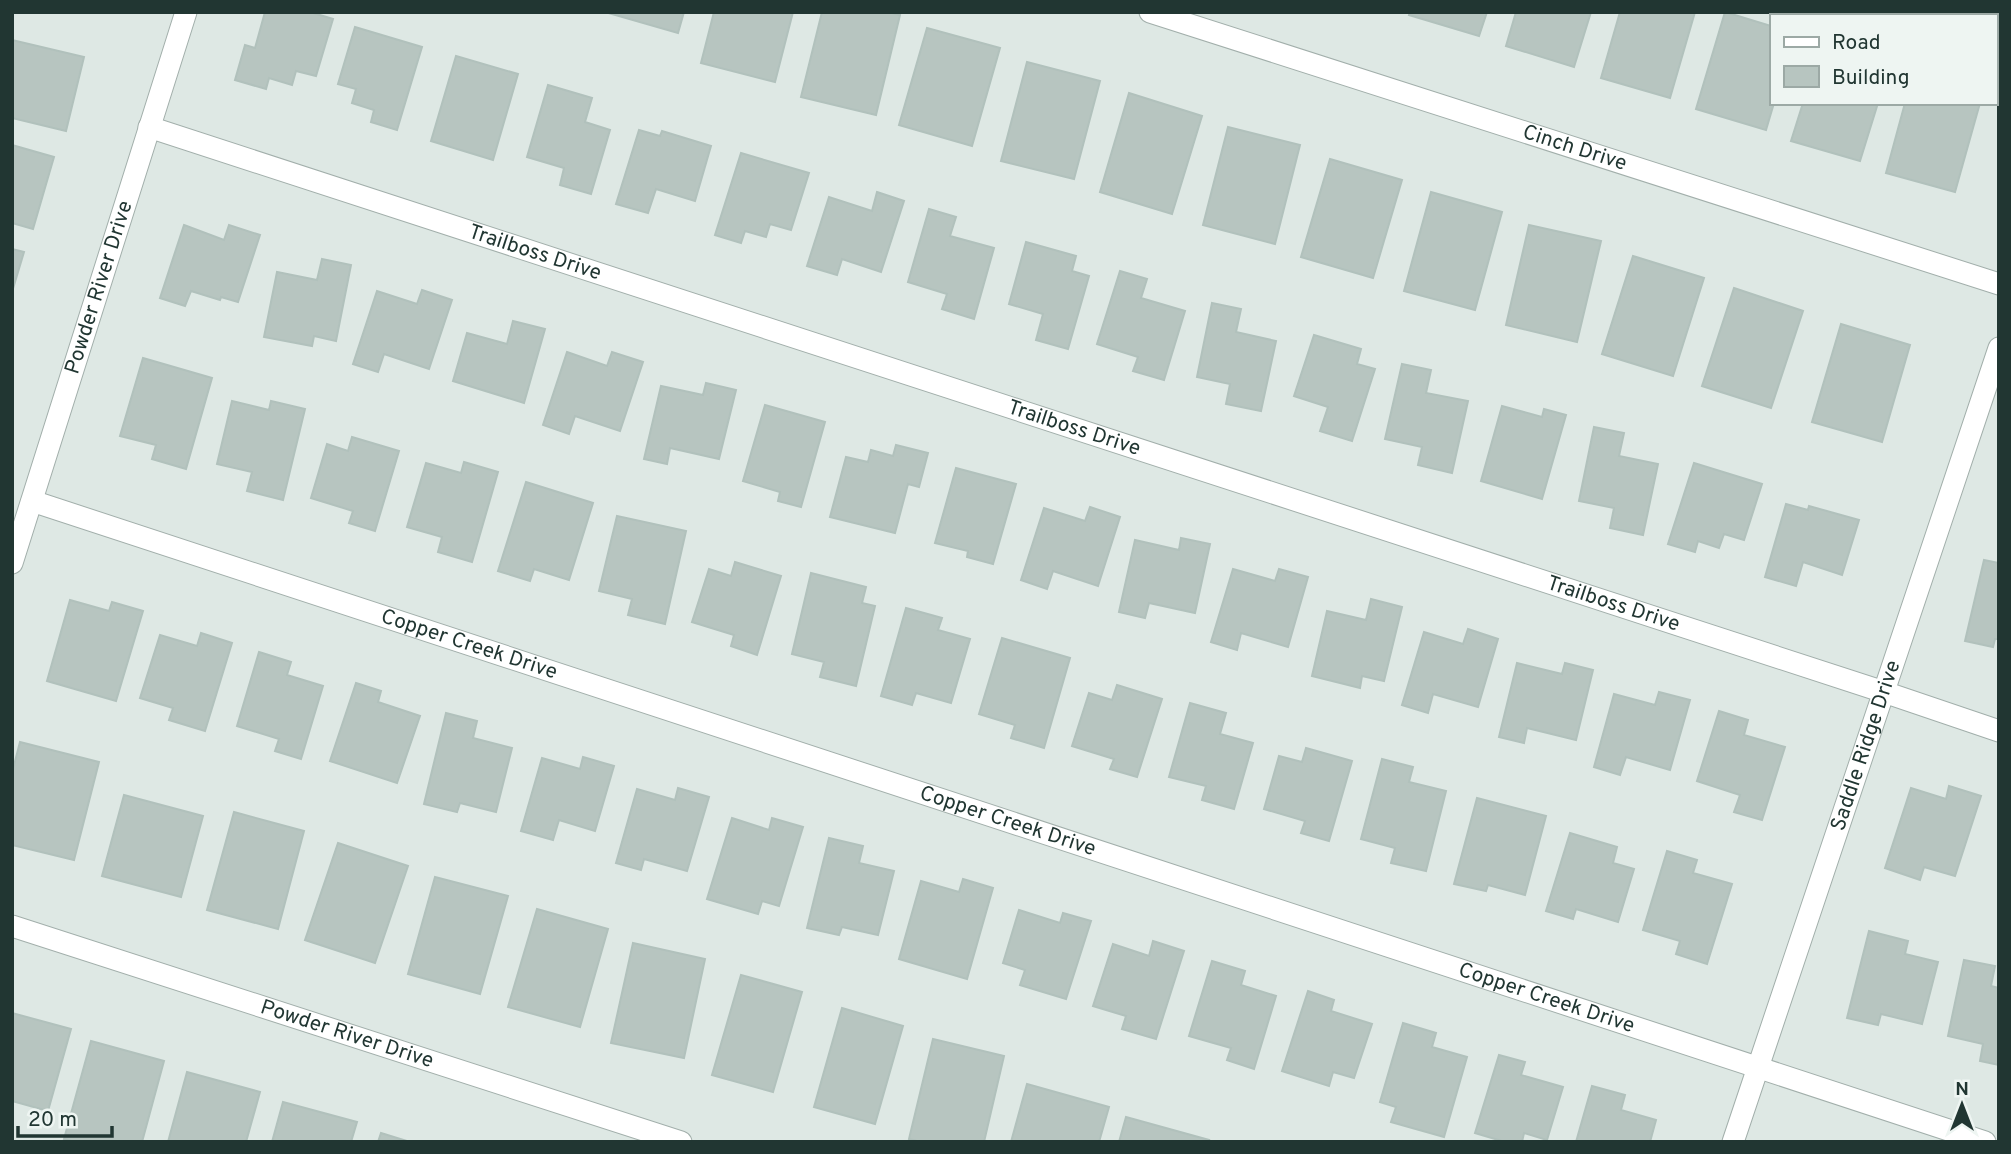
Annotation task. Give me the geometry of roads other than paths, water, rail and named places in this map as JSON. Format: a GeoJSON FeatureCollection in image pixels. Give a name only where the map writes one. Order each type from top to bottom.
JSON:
{"type":"FeatureCollection","features":[{"type":"Feature","properties":{"kind":"street","name":"Powder River Drive"},"geometry":{"type":"LineString","coordinates":[[12,564],[186,12]]}},
{"type":"Feature","properties":{"kind":"street","name":"Cinch Drive"},"geometry":{"type":"LineString","coordinates":[[1150,12],[1999,284]]}},
{"type":"Feature","properties":{"kind":"street","name":"Trailboss Drive"},"geometry":{"type":"LineString","coordinates":[[149,127],[1999,731]]}},
{"type":"Feature","properties":{"kind":"street","name":"Saddle Ridge Drive"},"geometry":{"type":"LineString","coordinates":[[1733,1142],[1999,348]]}},
{"type":"Feature","properties":{"kind":"street","name":"Copper Creek Drive"},"geometry":{"type":"LineString","coordinates":[[32,500],[1985,1142]]}},
{"type":"Feature","properties":{"kind":"street","name":"Powder River Drive"},"geometry":{"type":"LineString","coordinates":[[12,926],[681,1142]]}}]}
